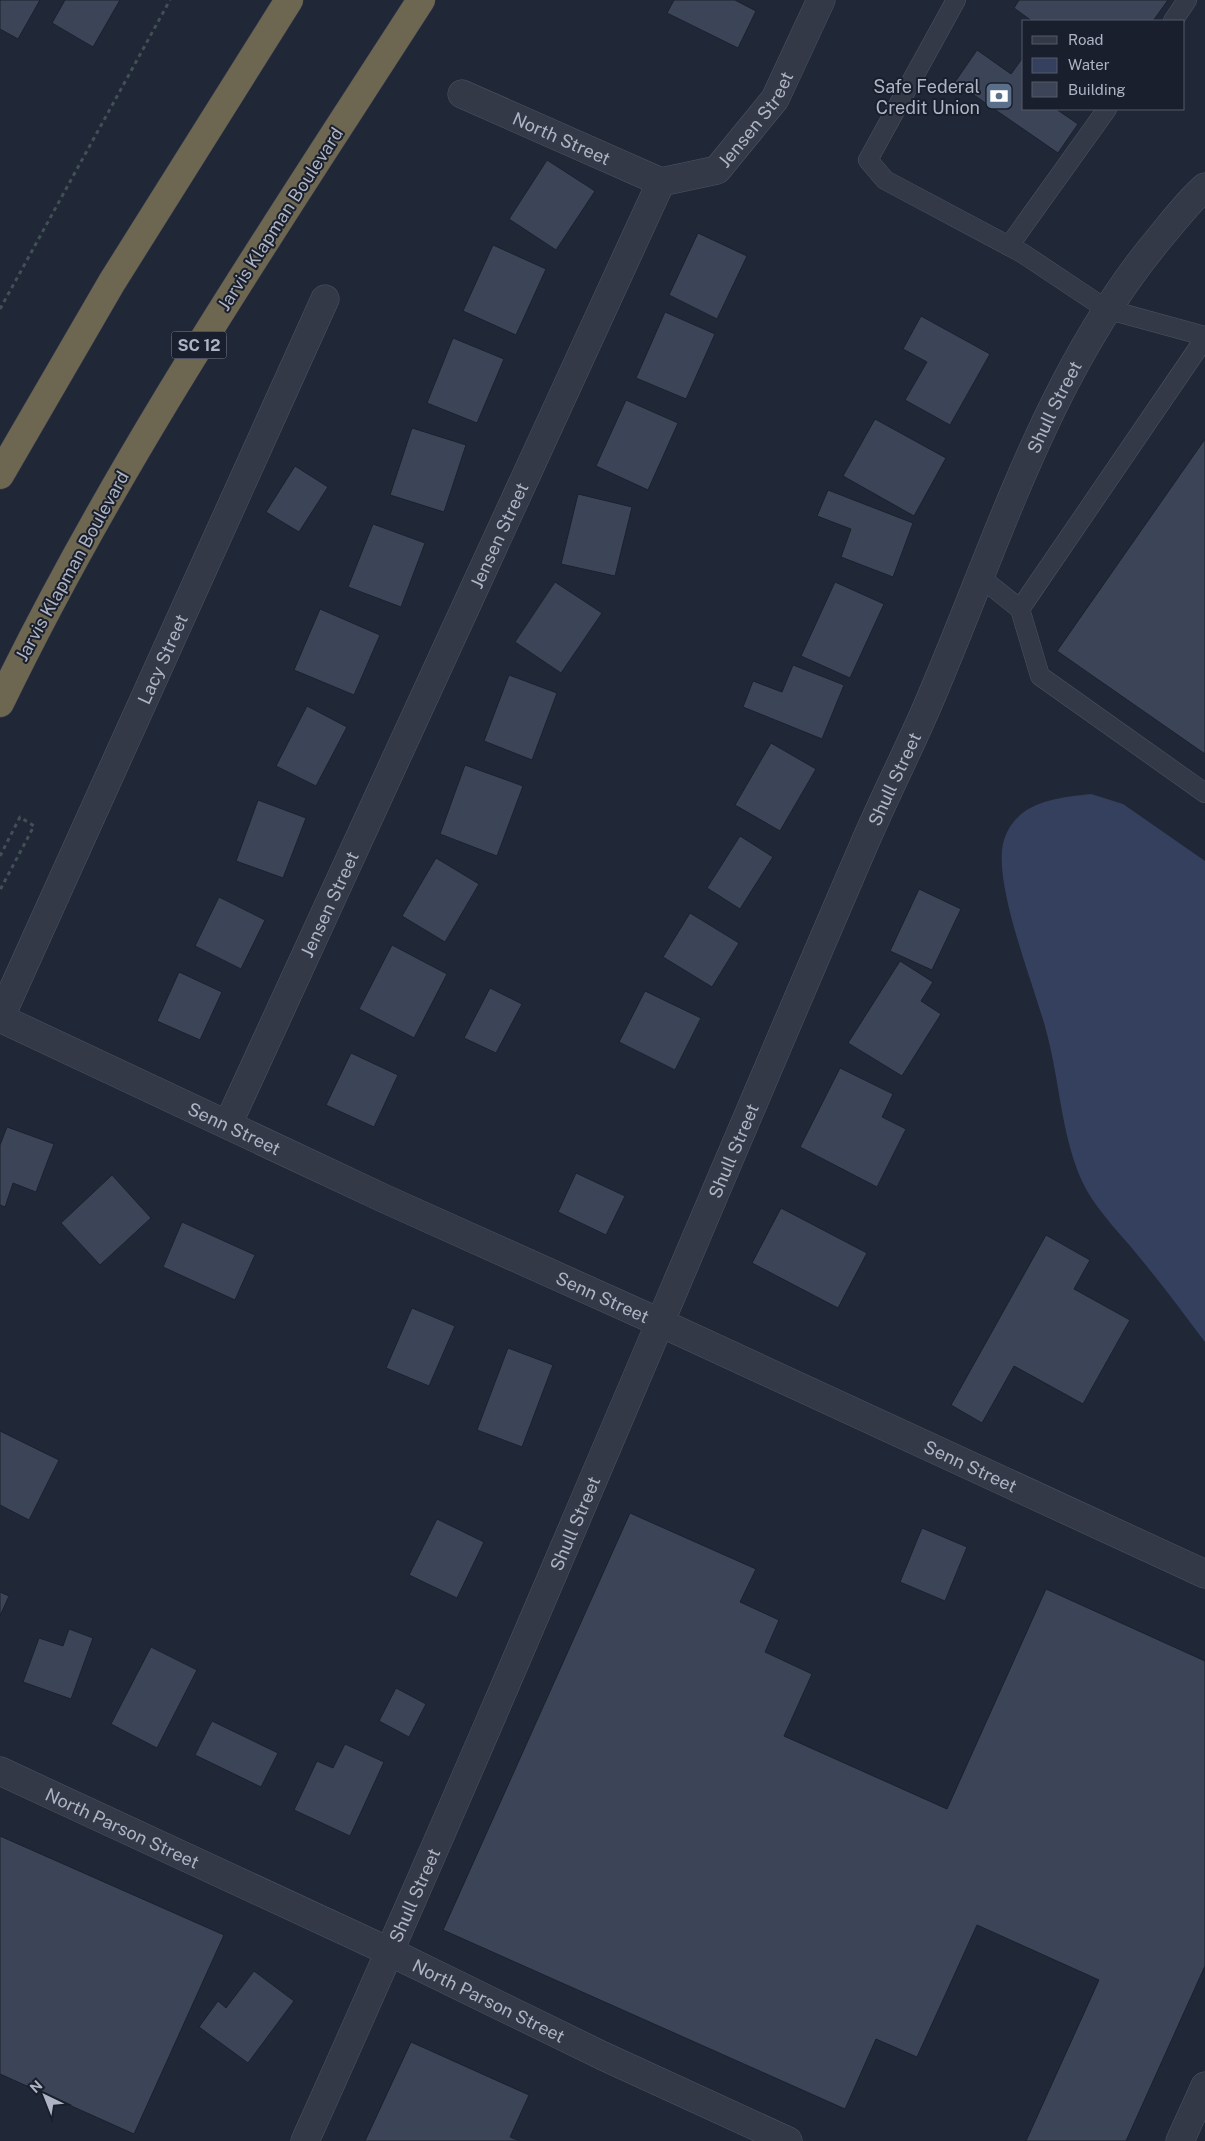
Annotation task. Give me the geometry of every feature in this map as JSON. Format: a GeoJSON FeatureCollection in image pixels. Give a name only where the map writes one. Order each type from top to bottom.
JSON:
{"type":"FeatureCollection","features":[{"type":"Feature","properties":{"kind":"highway"},"geometry":{"type":"LineString","coordinates":[[0,475],[112,282],[289,0]]}},
{"type":"Feature","properties":{"kind":"highway","name":"Jarvis Klapman Boulevard"},"geometry":{"type":"LineString","coordinates":[[0,703],[38,625],[109,496],[218,313],[421,0]]}},
{"type":"Feature","properties":{"kind":"street","name":"Jensen Street"},"geometry":{"type":"LineString","coordinates":[[228,1124],[661,182],[717,170],[775,98],[821,0]]}},
{"type":"Feature","properties":{"kind":"street","name":"North Street"},"geometry":{"type":"LineString","coordinates":[[462,94],[661,182]]}},
{"type":"Feature","properties":{"kind":"street","name":"Shull Street"},"geometry":{"type":"LineString","coordinates":[[305,2141],[572,1533],[866,840],[927,708],[1045,425],[1075,364],[1106,309],[1135,267],[1201,196]]}},
{"type":"Feature","properties":{"kind":"street","name":"Lacy Street"},"geometry":{"type":"LineString","coordinates":[[0,1018],[325,299]]}},
{"type":"Feature","properties":{"kind":"street","name":"Senn Street"},"geometry":{"type":"LineString","coordinates":[[0,1018],[383,1198],[661,1322],[1205,1574]]}},
{"type":"Feature","properties":{"kind":"street","name":"North Parson Street"},"geometry":{"type":"LineString","coordinates":[[0,1771],[388,1951],[602,2056],[788,2141]]}},
{"type":"Feature","properties":{"kind":"street"},"geometry":{"type":"LineString","coordinates":[[1180,2141],[1205,2086]]}},
{"type":"Feature","properties":{"kind":"lane"},"geometry":{"type":"LineString","coordinates":[[956,0],[868,160],[886,180],[1008,246],[1106,309],[1205,337],[1020,609]]}},
{"type":"Feature","properties":{"kind":"lane"},"geometry":{"type":"LineString","coordinates":[[1174,20],[1187,0]]}},
{"type":"Feature","properties":{"kind":"lane"},"geometry":{"type":"LineString","coordinates":[[1008,246],[1105,110]]}},
{"type":"Feature","properties":{"kind":"lane"},"geometry":{"type":"LineString","coordinates":[[980,577],[1020,609],[1040,676],[1205,793]]}},
{"type":"Feature","properties":{"kind":"path"},"geometry":{"type":"LineString","coordinates":[[0,309],[170,0]]}},
{"type":"Feature","properties":{"kind":"path"},"geometry":{"type":"LineString","coordinates":[[0,856],[20,817],[34,826],[0,890]]}},
{"type":"Feature","properties":{"kind":"water"},"geometry":{"type":"Polygon","coordinates":[[[1091,794],[1123,804],[1205,861],[1205,1342],[1150,1270],[1098,1207],[1082,1181],[1065,1127],[1047,1034],[1009,908],[1002,859],[1004,840],[1010,827],[1028,809],[1039,804],[1064,797],[1091,794]]]}},
{"type":"Feature","properties":{"kind":"building"},"geometry":{"type":"Polygon","coordinates":[[[0,0],[40,0],[18,39],[0,29],[0,0]]]}},
{"type":"Feature","properties":{"kind":"building"},"geometry":{"type":"Polygon","coordinates":[[[65,0],[120,0],[93,47],[52,23],[65,0]]]}},
{"type":"Feature","properties":{"kind":"building"},"geometry":{"type":"Polygon","coordinates":[[[674,0],[735,0],[756,11],[738,48],[667,13],[674,0]]]}},
{"type":"Feature","properties":{"kind":"building"},"geometry":{"type":"Polygon","coordinates":[[[1019,0],[1168,0],[1154,20],[1031,20],[1014,8],[1019,0]]]}},
{"type":"Feature","properties":{"kind":"building","name":"Safe Federal Credit Union"},"geometry":{"type":"Polygon","coordinates":[[[977,50],[1011,74],[1022,59],[1022,110],[1057,110],[1078,124],[1058,153],[955,82],[977,50]]]}},
{"type":"Feature","properties":{"kind":"building"},"geometry":{"type":"Polygon","coordinates":[[[547,160],[595,191],[556,250],[509,219],[547,160]]]}},
{"type":"Feature","properties":{"kind":"building"},"geometry":{"type":"Polygon","coordinates":[[[698,233],[747,256],[717,319],[669,295],[698,233]]]}},
{"type":"Feature","properties":{"kind":"building"},"geometry":{"type":"Polygon","coordinates":[[[493,245],[546,269],[516,335],[463,311],[493,245]]]}},
{"type":"Feature","properties":{"kind":"building"},"geometry":{"type":"Polygon","coordinates":[[[665,312],[715,334],[686,399],[636,378],[665,312]]]}},
{"type":"Feature","properties":{"kind":"building"},"geometry":{"type":"Polygon","coordinates":[[[921,316],[990,354],[950,425],[905,400],[927,362],[903,349],[921,316]]]}},
{"type":"Feature","properties":{"kind":"building"},"geometry":{"type":"Polygon","coordinates":[[[453,338],[504,359],[477,423],[427,403],[453,338]]]}},
{"type":"Feature","properties":{"kind":"building"},"geometry":{"type":"Polygon","coordinates":[[[626,400],[678,423],[648,490],[596,466],[626,400]]]}},
{"type":"Feature","properties":{"kind":"building"},"geometry":{"type":"Polygon","coordinates":[[[875,419],[946,458],[914,516],[843,476],[875,419]]]}},
{"type":"Feature","properties":{"kind":"building"},"geometry":{"type":"Polygon","coordinates":[[[412,428],[466,445],[444,512],[390,495],[412,428]]]}},
{"type":"Feature","properties":{"kind":"building"},"geometry":{"type":"Polygon","coordinates":[[[1205,439],[1205,754],[1057,651],[1205,439]]]}},
{"type":"Feature","properties":{"kind":"building"},"geometry":{"type":"Polygon","coordinates":[[[295,466],[328,487],[299,532],[266,512],[295,466]]]}},
{"type":"Feature","properties":{"kind":"building"},"geometry":{"type":"Polygon","coordinates":[[[828,490],[913,523],[893,577],[841,557],[851,529],[817,516],[828,490]]]}},
{"type":"Feature","properties":{"kind":"building"},"geometry":{"type":"Polygon","coordinates":[[[578,494],[632,507],[615,576],[561,564],[578,494]]]}},
{"type":"Feature","properties":{"kind":"building"},"geometry":{"type":"Polygon","coordinates":[[[373,524],[425,543],[401,607],[348,587],[373,524]]]}},
{"type":"Feature","properties":{"kind":"building"},"geometry":{"type":"Polygon","coordinates":[[[555,582],[602,613],[561,673],[515,642],[555,582]]]}},
{"type":"Feature","properties":{"kind":"building"},"geometry":{"type":"Polygon","coordinates":[[[835,582],[884,604],[850,678],[801,656],[835,582]]]}},
{"type":"Feature","properties":{"kind":"building"},"geometry":{"type":"Polygon","coordinates":[[[320,609],[380,635],[354,695],[294,670],[320,609]]]}},
{"type":"Feature","properties":{"kind":"building"},"geometry":{"type":"Polygon","coordinates":[[[793,665],[844,685],[822,739],[743,707],[753,681],[782,692],[793,665]]]}},
{"type":"Feature","properties":{"kind":"building"},"geometry":{"type":"Polygon","coordinates":[[[509,675],[557,693],[532,760],[484,741],[509,675]]]}},
{"type":"Feature","properties":{"kind":"building"},"geometry":{"type":"Polygon","coordinates":[[[307,706],[347,727],[316,786],[276,766],[307,706]]]}},
{"type":"Feature","properties":{"kind":"building"},"geometry":{"type":"Polygon","coordinates":[[[771,743],[816,769],[780,831],[735,805],[771,743]]]}},
{"type":"Feature","properties":{"kind":"building"},"geometry":{"type":"Polygon","coordinates":[[[465,765],[523,786],[497,856],[440,834],[465,765]]]}},
{"type":"Feature","properties":{"kind":"building"},"geometry":{"type":"Polygon","coordinates":[[[258,800],[306,818],[283,878],[236,861],[258,800]]]}},
{"type":"Feature","properties":{"kind":"building"},"geometry":{"type":"Polygon","coordinates":[[[740,836],[773,857],[740,909],[707,888],[740,836]]]}},
{"type":"Feature","properties":{"kind":"building"},"geometry":{"type":"Polygon","coordinates":[[[436,858],[479,884],[445,942],[402,916],[436,858]]]}},
{"type":"Feature","properties":{"kind":"building"},"geometry":{"type":"Polygon","coordinates":[[[919,889],[961,909],[932,970],[890,951],[919,889]]]}},
{"type":"Feature","properties":{"kind":"building"},"geometry":{"type":"Polygon","coordinates":[[[219,897],[265,920],[241,969],[195,946],[219,897]]]}},
{"type":"Feature","properties":{"kind":"building"},"geometry":{"type":"Polygon","coordinates":[[[690,913],[739,943],[712,987],[663,957],[690,913]]]}},
{"type":"Feature","properties":{"kind":"building"},"geometry":{"type":"Polygon","coordinates":[[[392,945],[447,974],[414,1038],[359,1009],[392,945]]]}},
{"type":"Feature","properties":{"kind":"building"},"geometry":{"type":"Polygon","coordinates":[[[900,961],[933,982],[921,1001],[941,1014],[902,1076],[848,1043],[900,961]]]}},
{"type":"Feature","properties":{"kind":"building"},"geometry":{"type":"Polygon","coordinates":[[[179,972],[222,992],[200,1040],[157,1021],[179,972]]]}},
{"type":"Feature","properties":{"kind":"building"},"geometry":{"type":"Polygon","coordinates":[[[490,988],[522,1004],[496,1053],[464,1038],[490,988]]]}},
{"type":"Feature","properties":{"kind":"building"},"geometry":{"type":"Polygon","coordinates":[[[645,991],[701,1018],[675,1070],[619,1042],[645,991]]]}},
{"type":"Feature","properties":{"kind":"building"},"geometry":{"type":"Polygon","coordinates":[[[351,1053],[398,1075],[374,1127],[326,1105],[351,1053]]]}},
{"type":"Feature","properties":{"kind":"building"},"geometry":{"type":"Polygon","coordinates":[[[840,1068],[893,1094],[882,1117],[906,1129],[877,1187],[800,1147],[840,1068]]]}},
{"type":"Feature","properties":{"kind":"building"},"geometry":{"type":"Polygon","coordinates":[[[7,1127],[54,1144],[36,1192],[13,1183],[5,1207],[0,1205],[0,1145],[7,1127]]]}},
{"type":"Feature","properties":{"kind":"building"},"geometry":{"type":"Polygon","coordinates":[[[576,1173],[625,1196],[606,1235],[558,1212],[576,1173]]]}},
{"type":"Feature","properties":{"kind":"building"},"geometry":{"type":"Polygon","coordinates":[[[112,1175],[151,1218],[100,1265],[61,1223],[112,1175]]]}},
{"type":"Feature","properties":{"kind":"building"},"geometry":{"type":"Polygon","coordinates":[[[781,1208],[867,1253],[838,1308],[752,1263],[781,1208]]]}},
{"type":"Feature","properties":{"kind":"building"},"geometry":{"type":"Polygon","coordinates":[[[182,1222],[255,1255],[235,1300],[163,1267],[182,1222]]]}},
{"type":"Feature","properties":{"kind":"building"},"geometry":{"type":"Polygon","coordinates":[[[1046,1235],[1090,1260],[1074,1289],[1130,1320],[1083,1404],[1014,1366],[982,1423],[951,1405],[1046,1235]]]}},
{"type":"Feature","properties":{"kind":"building"},"geometry":{"type":"Polygon","coordinates":[[[412,1308],[455,1326],[429,1386],[386,1368],[412,1308]]]}},
{"type":"Feature","properties":{"kind":"building"},"geometry":{"type":"Polygon","coordinates":[[[508,1348],[553,1365],[522,1447],[477,1430],[508,1348]]]}},
{"type":"Feature","properties":{"kind":"building"},"geometry":{"type":"Polygon","coordinates":[[[0,1431],[59,1460],[29,1520],[0,1505],[0,1431]]]}},
{"type":"Feature","properties":{"kind":"building"},"geometry":{"type":"Polygon","coordinates":[[[630,1513],[756,1569],[740,1602],[779,1620],[765,1652],[812,1674],[784,1736],[947,1809],[1046,1589],[1205,1661],[1205,1966],[1126,2141],[1026,2141],[1099,1980],[977,1925],[917,2057],[876,2039],[845,2109],[443,1930],[630,1513]]]}},
{"type":"Feature","properties":{"kind":"building"},"geometry":{"type":"Polygon","coordinates":[[[437,1519],[484,1542],[457,1598],[409,1575],[437,1519]]]}},
{"type":"Feature","properties":{"kind":"building"},"geometry":{"type":"Polygon","coordinates":[[[922,1528],[967,1547],[945,1601],[900,1582],[922,1528]]]}},
{"type":"Feature","properties":{"kind":"building"},"geometry":{"type":"Polygon","coordinates":[[[0,1592],[9,1596],[0,1616],[0,1592]]]}},
{"type":"Feature","properties":{"kind":"building"},"geometry":{"type":"Polygon","coordinates":[[[69,1629],[93,1638],[71,1699],[23,1682],[39,1638],[63,1646],[69,1629]]]}},
{"type":"Feature","properties":{"kind":"building"},"geometry":{"type":"Polygon","coordinates":[[[151,1647],[197,1670],[157,1748],[111,1724],[151,1647]]]}},
{"type":"Feature","properties":{"kind":"building"},"geometry":{"type":"Polygon","coordinates":[[[396,1688],[426,1704],[409,1737],[379,1721],[396,1688]]]}},
{"type":"Feature","properties":{"kind":"building"},"geometry":{"type":"Polygon","coordinates":[[[212,1721],[278,1753],[261,1787],[195,1755],[212,1721]]]}},
{"type":"Feature","properties":{"kind":"building"},"geometry":{"type":"Polygon","coordinates":[[[345,1744],[384,1762],[350,1836],[294,1810],[317,1761],[333,1768],[345,1744]]]}},
{"type":"Feature","properties":{"kind":"building"},"geometry":{"type":"Polygon","coordinates":[[[0,1836],[224,1935],[134,2134],[0,2074],[0,1836]]]}},
{"type":"Feature","properties":{"kind":"building"},"geometry":{"type":"Polygon","coordinates":[[[254,1971],[294,2001],[248,2063],[199,2027],[218,2001],[226,2008],[254,1971]]]}},
{"type":"Feature","properties":{"kind":"building"},"geometry":{"type":"Polygon","coordinates":[[[411,2042],[529,2095],[510,2137],[520,2141],[365,2141],[411,2042]]]}},
{"type":"Feature","properties":{"kind":"place","name":"Safe Federal Credit Union"},"geometry":{"type":"Point","coordinates":[999,96]}}]}
